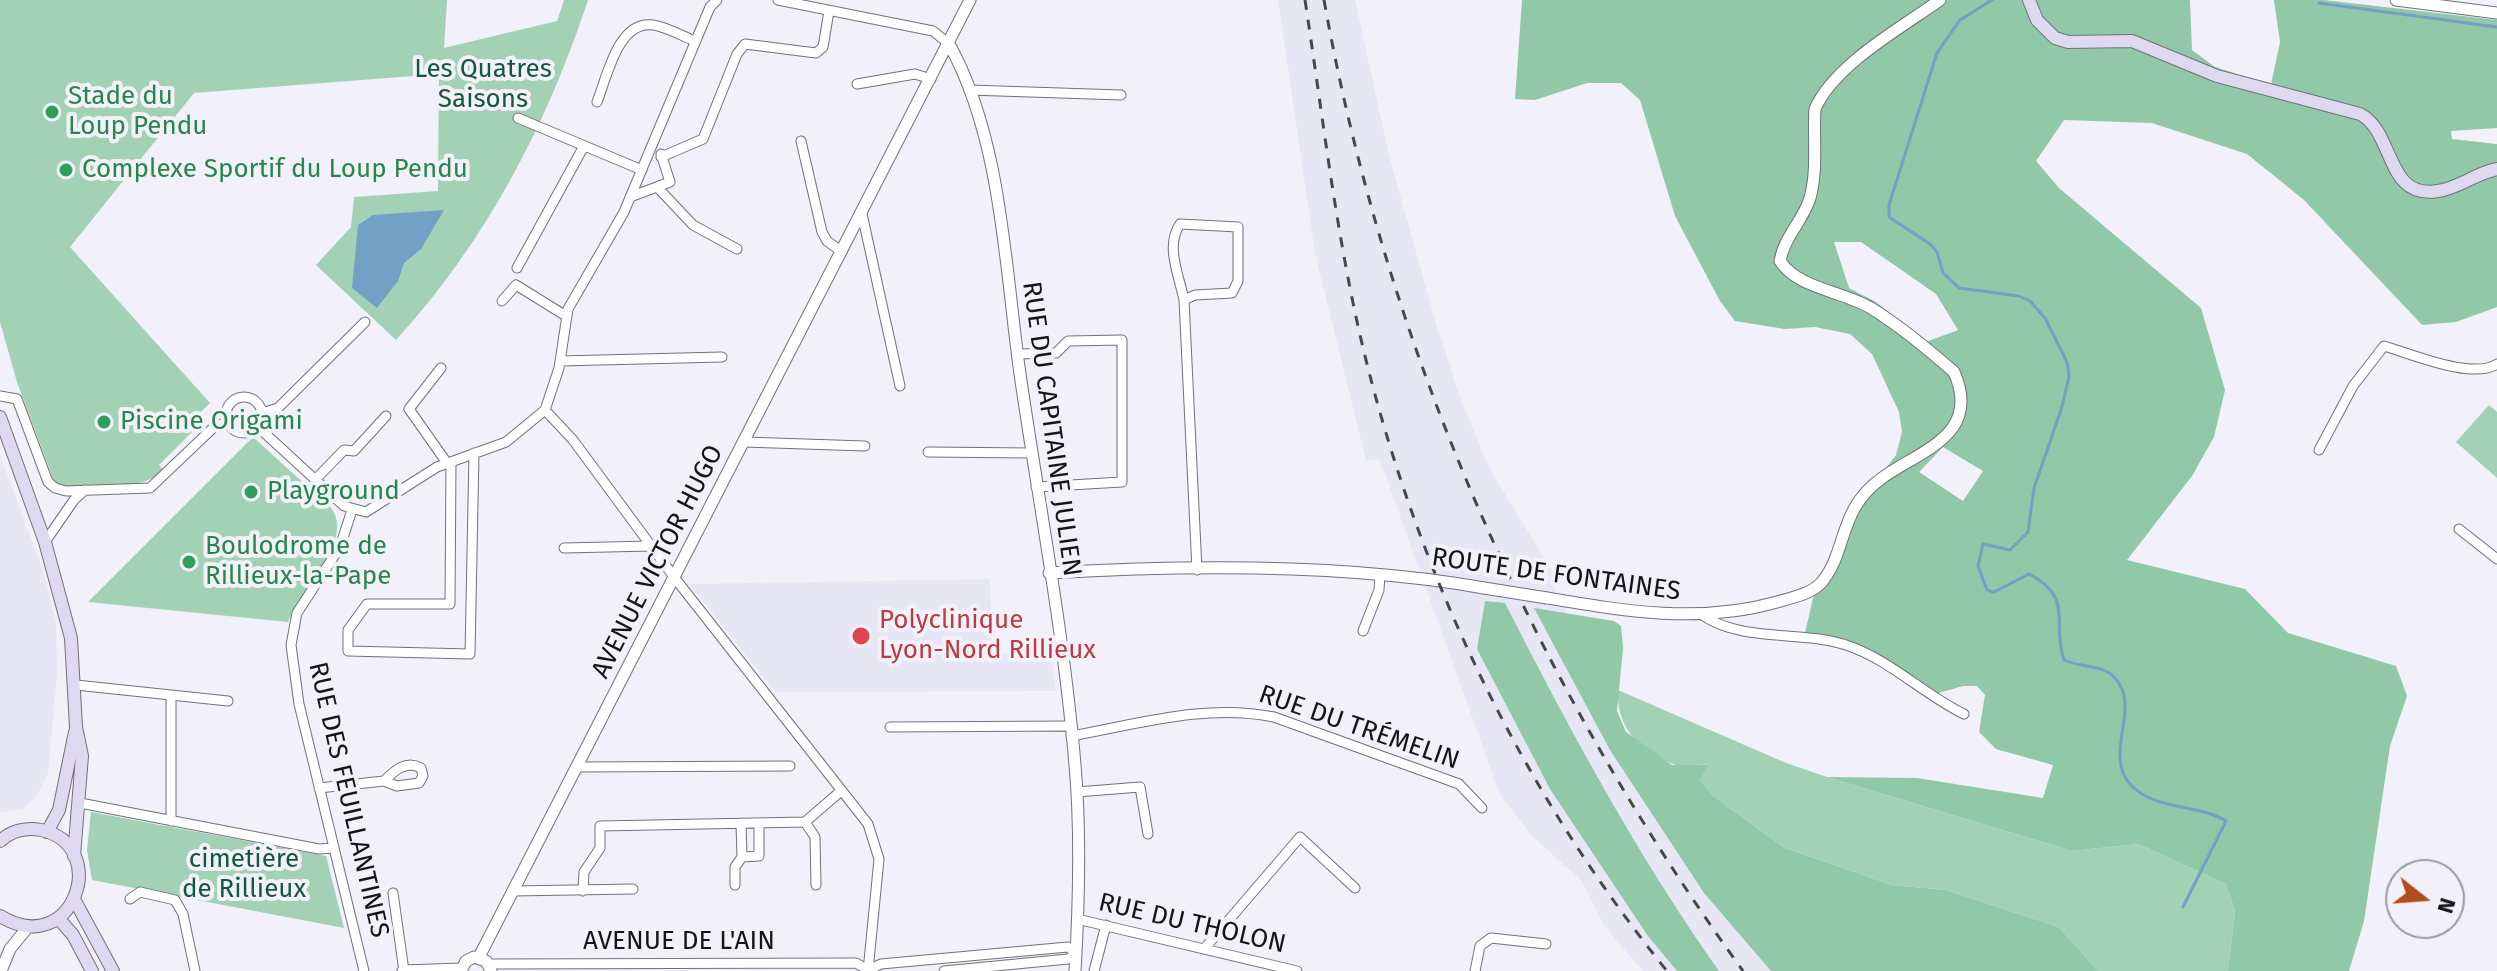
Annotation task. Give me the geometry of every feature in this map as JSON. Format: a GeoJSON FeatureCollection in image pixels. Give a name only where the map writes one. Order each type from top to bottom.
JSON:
{"type":"FeatureCollection","features":[{"type":"Feature","properties":{"kind":"main road"},"geometry":{"type":"LineString","coordinates":[[2029,0],[2037,20],[2055,38],[2068,42],[2132,41],[2217,76],[2360,114],[2377,126],[2396,174],[2415,189],[2441,191],[2497,169]]}},
{"type":"Feature","properties":{"kind":"main road"},"geometry":{"type":"LineString","coordinates":[[0,417],[45,542],[65,611],[76,685],[76,727],[59,810],[47,832]]}},
{"type":"Feature","properties":{"kind":"main road"},"geometry":{"type":"LineString","coordinates":[[74,856],[82,756],[76,727]]}},
{"type":"Feature","properties":{"kind":"main road"},"geometry":{"type":"LineString","coordinates":[[0,916],[28,927],[58,918],[74,899],[79,870],[74,856],[58,837],[47,832],[26,829],[2,837]]}},
{"type":"Feature","properties":{"kind":"main road"},"geometry":{"type":"LineString","coordinates":[[74,899],[113,971]]}},
{"type":"Feature","properties":{"kind":"main road"},"geometry":{"type":"LineString","coordinates":[[58,918],[73,935],[92,971]]}},
{"type":"Feature","properties":{"kind":"street"},"geometry":{"type":"LineString","coordinates":[[258,427],[352,510],[366,512],[449,462],[506,442],[545,410],[560,361],[566,316],[630,197],[695,41],[717,0]]}},
{"type":"Feature","properties":{"kind":"street"},"geometry":{"type":"LineString","coordinates":[[779,0],[933,31],[949,44]]}},
{"type":"Feature","properties":{"kind":"street","name":"AVENUE VICTOR HUGO"},"geometry":{"type":"LineString","coordinates":[[486,964],[512,891],[970,0]]}},
{"type":"Feature","properties":{"kind":"street","name":"ROUTE DE FONTAINES"},"geometry":{"type":"LineString","coordinates":[[1049,573],[1197,570],[1380,575],[1626,610],[1702,615],[1769,605],[1820,584],[1861,497],[1882,478],[1944,440],[1956,424],[1961,406],[1961,387],[1954,372],[1871,309],[1841,293],[1787,272],[1780,261],[1782,248],[1802,220],[1810,197],[1815,109],[1819,100],[1843,71],[1940,0]]}},
{"type":"Feature","properties":{"kind":"street"},"geometry":{"type":"LineString","coordinates":[[2396,0],[2497,13]]}},
{"type":"Feature","properties":{"kind":"street"},"geometry":{"type":"LineString","coordinates":[[661,157],[703,139],[737,54],[745,44],[816,53],[823,47],[829,11]]}},
{"type":"Feature","properties":{"kind":"street"},"geometry":{"type":"LineString","coordinates":[[597,102],[629,32],[640,26],[654,25],[695,41]]}},
{"type":"Feature","properties":{"kind":"street","name":"RUE DU CAPITAINE JULIEN"},"geometry":{"type":"LineString","coordinates":[[949,44],[969,90],[1004,231],[1017,354],[1077,792],[1075,971]]}},
{"type":"Feature","properties":{"kind":"street"},"geometry":{"type":"LineString","coordinates":[[857,84],[915,74],[931,79]]}},
{"type":"Feature","properties":{"kind":"street"},"geometry":{"type":"LineString","coordinates":[[969,90],[1121,95]]}},
{"type":"Feature","properties":{"kind":"street"},"geometry":{"type":"LineString","coordinates":[[518,118],[642,170]]}},
{"type":"Feature","properties":{"kind":"street"},"geometry":{"type":"LineString","coordinates":[[630,197],[670,182],[654,141]]}},
{"type":"Feature","properties":{"kind":"street"},"geometry":{"type":"LineString","coordinates":[[801,141],[822,232],[827,241],[842,252]]}},
{"type":"Feature","properties":{"kind":"street"},"geometry":{"type":"LineString","coordinates":[[517,268],[584,146]]}},
{"type":"Feature","properties":{"kind":"street"},"geometry":{"type":"LineString","coordinates":[[658,188],[693,225],[737,249]]}},
{"type":"Feature","properties":{"kind":"street"},"geometry":{"type":"LineString","coordinates":[[862,214],[900,386]]}},
{"type":"Feature","properties":{"kind":"street"},"geometry":{"type":"LineString","coordinates":[[1184,300],[1195,295],[1232,293],[1238,281],[1238,227],[1180,224],[1173,235],[1172,246],[1184,300],[1197,570]]}},
{"type":"Feature","properties":{"kind":"street"},"geometry":{"type":"LineString","coordinates":[[502,301],[516,285],[566,316]]}},
{"type":"Feature","properties":{"kind":"street"},"geometry":{"type":"LineString","coordinates":[[262,413],[278,408],[365,322]]}},
{"type":"Feature","properties":{"kind":"street"},"geometry":{"type":"LineString","coordinates":[[1017,354],[1056,353],[1068,341],[1122,340],[1122,482],[1036,487]]}},
{"type":"Feature","properties":{"kind":"street"},"geometry":{"type":"LineString","coordinates":[[2319,450],[2353,386],[2384,346],[2469,370],[2488,370],[2497,364]]}},
{"type":"Feature","properties":{"kind":"street"},"geometry":{"type":"LineString","coordinates":[[560,361],[722,357]]}},
{"type":"Feature","properties":{"kind":"street"},"geometry":{"type":"LineString","coordinates":[[441,368],[409,409],[449,462],[450,604]]}},
{"type":"Feature","properties":{"kind":"street"},"geometry":{"type":"LineString","coordinates":[[2,396],[17,399],[48,482],[55,488],[150,488],[214,427],[227,422]]}},
{"type":"Feature","properties":{"kind":"street"},"geometry":{"type":"LineString","coordinates":[[227,422],[228,406],[238,398],[255,401],[262,413],[258,427]]}},
{"type":"Feature","properties":{"kind":"street"},"geometry":{"type":"LineString","coordinates":[[545,410],[573,440],[674,577],[868,824],[879,859],[868,971]]}},
{"type":"Feature","properties":{"kind":"street"},"geometry":{"type":"LineString","coordinates":[[315,480],[344,450],[354,451],[386,416]]}},
{"type":"Feature","properties":{"kind":"street"},"geometry":{"type":"LineString","coordinates":[[227,422],[239,433],[258,427]]}},
{"type":"Feature","properties":{"kind":"street"},"geometry":{"type":"LineString","coordinates":[[744,442],[865,446]]}},
{"type":"Feature","properties":{"kind":"street"},"geometry":{"type":"LineString","coordinates":[[928,452],[1031,453]]}},
{"type":"Feature","properties":{"kind":"street"},"geometry":{"type":"LineString","coordinates":[[471,605],[367,604],[348,630],[348,651],[470,654],[471,605],[474,453]]}},
{"type":"Feature","properties":{"kind":"street"},"geometry":{"type":"LineString","coordinates":[[45,542],[74,500],[85,490]]}},
{"type":"Feature","properties":{"kind":"street","name":"RUE DES FEUILLANTINES"},"geometry":{"type":"LineString","coordinates":[[352,510],[340,547],[297,613],[291,635],[299,704],[364,971]]}},
{"type":"Feature","properties":{"kind":"street"},"geometry":{"type":"LineString","coordinates":[[2459,529],[2497,559]]}},
{"type":"Feature","properties":{"kind":"street"},"geometry":{"type":"LineString","coordinates":[[564,548],[651,546]]}},
{"type":"Feature","properties":{"kind":"street"},"geometry":{"type":"LineString","coordinates":[[1363,631],[1379,590],[1380,575]]}},
{"type":"Feature","properties":{"kind":"street"},"geometry":{"type":"LineString","coordinates":[[1702,615],[1720,627],[1844,644],[1878,660],[1935,700],[1964,714]]}},
{"type":"Feature","properties":{"kind":"street"},"geometry":{"type":"LineString","coordinates":[[76,685],[228,701]]}},
{"type":"Feature","properties":{"kind":"street"},"geometry":{"type":"LineString","coordinates":[[171,695],[171,821]]}},
{"type":"Feature","properties":{"kind":"street","name":"RUE DU TRÉMELIN"},"geometry":{"type":"LineString","coordinates":[[890,727],[1070,731],[1207,711],[1245,711],[1274,717],[1459,784],[1482,808]]}},
{"type":"Feature","properties":{"kind":"street"},"geometry":{"type":"LineString","coordinates":[[577,767],[790,766]]}},
{"type":"Feature","properties":{"kind":"street"},"geometry":{"type":"LineString","coordinates":[[319,788],[384,781]]}},
{"type":"Feature","properties":{"kind":"street"},"geometry":{"type":"LineString","coordinates":[[1077,792],[1140,787],[1148,834]]}},
{"type":"Feature","properties":{"kind":"street"},"geometry":{"type":"LineString","coordinates":[[583,891],[584,872],[600,848],[600,826],[805,822],[841,791]]}},
{"type":"Feature","properties":{"kind":"street"},"geometry":{"type":"LineString","coordinates":[[80,803],[319,849],[333,848]]}},
{"type":"Feature","properties":{"kind":"street"},"geometry":{"type":"LineString","coordinates":[[805,822],[815,837],[816,885]]}},
{"type":"Feature","properties":{"kind":"street"},"geometry":{"type":"LineString","coordinates":[[735,885],[735,867],[742,857],[741,823]]}},
{"type":"Feature","properties":{"kind":"street"},"geometry":{"type":"LineString","coordinates":[[742,857],[759,856],[759,823]]}},
{"type":"Feature","properties":{"kind":"street"},"geometry":{"type":"LineString","coordinates":[[1204,949],[1300,837],[1355,888]]}},
{"type":"Feature","properties":{"kind":"street"},"geometry":{"type":"LineString","coordinates":[[512,891],[633,889]]}},
{"type":"Feature","properties":{"kind":"street"},"geometry":{"type":"LineString","coordinates":[[130,899],[140,892],[175,900],[183,914],[195,971]]}},
{"type":"Feature","properties":{"kind":"street"},"geometry":{"type":"LineString","coordinates":[[393,893],[404,971],[461,970],[470,959],[486,964]]}},
{"type":"Feature","properties":{"kind":"street","name":"RUE DU THOLON"},"geometry":{"type":"LineString","coordinates":[[1077,919],[1297,971]]}},
{"type":"Feature","properties":{"kind":"street"},"geometry":{"type":"LineString","coordinates":[[1106,925],[1095,968],[1106,971]]}},
{"type":"Feature","properties":{"kind":"street"},"geometry":{"type":"LineString","coordinates":[[1,971],[10,949],[28,927]]}},
{"type":"Feature","properties":{"kind":"street"},"geometry":{"type":"LineString","coordinates":[[1475,971],[1480,946],[1491,938],[1546,944]]}},
{"type":"Feature","properties":{"kind":"street","name":"AVENUE DE L'AIN"},"geometry":{"type":"LineString","coordinates":[[486,964],[856,963],[868,971],[881,964],[1068,947],[1076,953]]}},
{"type":"Feature","properties":{"kind":"street"},"geometry":{"type":"LineString","coordinates":[[944,971],[1068,959],[1076,953]]}},
{"type":"Feature","properties":{"kind":"street"},"geometry":{"type":"LineString","coordinates":[[954,970],[956,958]]}},
{"type":"Feature","properties":{"kind":"shaded area"},"geometry":{"type":"Polygon","coordinates":[[[1278,0],[1355,0],[1389,155],[1436,324],[1460,397],[1489,468],[1559,582],[1552,583],[1618,728],[1788,971],[1643,971],[1605,927],[1581,880],[1532,836],[1500,795],[1380,460],[1366,460],[1315,253],[1278,0]]]}},
{"type":"Feature","properties":{"kind":"shaded area"},"geometry":{"type":"Polygon","coordinates":[[[0,455],[43,570],[56,622],[57,674],[48,774],[35,798],[23,809],[0,813],[0,455]]]}},
{"type":"Feature","properties":{"kind":"shaded area","name":"Polyclinique Lyon-Nord Rillieux"},"geometry":{"type":"Polygon","coordinates":[[[990,579],[992,654],[1051,654],[1056,691],[775,692],[689,584],[990,579]]]}},
{"type":"Feature","properties":{"kind":"green space","name":"Complexe Sportif du Loup Pendu"},"geometry":{"type":"Polygon","coordinates":[[[0,0],[447,0],[444,48],[557,21],[564,0],[588,0],[553,92],[510,180],[458,264],[396,340],[316,265],[351,227],[354,197],[438,191],[439,74],[194,93],[70,247],[210,403],[194,419],[199,425],[159,465],[164,471],[154,478],[129,485],[61,486],[54,481],[17,382],[0,322],[0,0]]]}},
{"type":"Feature","properties":{"kind":"green space"},"geometry":{"type":"Polygon","coordinates":[[[1522,0],[2190,0],[2192,50],[2215,67],[2271,85],[2280,42],[2274,0],[2324,0],[2497,20],[2497,128],[2451,131],[2452,139],[2497,144],[2497,307],[2456,322],[2422,325],[2304,200],[2247,154],[2152,123],[2064,120],[2036,161],[2059,188],[2201,308],[2225,390],[2214,437],[2192,476],[2127,560],[2245,589],[2288,633],[2396,666],[2407,696],[2390,746],[2364,921],[2349,971],[2228,971],[2235,911],[2226,884],[2138,844],[2072,851],[1827,777],[1917,778],[2043,798],[2053,765],[1996,749],[1979,732],[1985,695],[1977,686],[1963,686],[1935,694],[1886,662],[1805,633],[1813,598],[1866,494],[1896,455],[1902,432],[1899,412],[1872,354],[1850,334],[1815,327],[1785,329],[1735,321],[1720,301],[1675,216],[1640,100],[1621,83],[1587,83],[1535,100],[1515,99],[1522,0]],[[1834,242],[1849,288],[1876,302],[1926,342],[1958,330],[1936,294],[1861,242],[1834,242]],[[1943,447],[1919,472],[1963,501],[1983,471],[1943,447]]]}},
{"type":"Feature","properties":{"kind":"green space"},"geometry":{"type":"Polygon","coordinates":[[[2489,405],[2497,412],[2497,478],[2456,442],[2489,405]]]}},
{"type":"Feature","properties":{"kind":"green space"},"geometry":{"type":"Polygon","coordinates":[[[253,437],[331,508],[337,521],[332,550],[288,622],[88,602],[253,437]]]}},
{"type":"Feature","properties":{"kind":"green space"},"geometry":{"type":"Polygon","coordinates":[[[1485,601],[1505,603],[1605,791],[1719,971],[1677,971],[1648,936],[1550,789],[1477,649],[1485,601]]]}},
{"type":"Feature","properties":{"kind":"green space"},"geometry":{"type":"Polygon","coordinates":[[[1534,608],[1614,621],[1621,626],[1623,648],[1617,711],[1626,732],[1672,765],[1709,765],[1699,780],[1713,796],[1785,848],[1892,885],[1946,890],[2059,927],[2098,971],[1771,971],[1704,893],[1610,750],[1534,608]]]}},
{"type":"Feature","properties":{"kind":"green space"},"geometry":{"type":"Polygon","coordinates":[[[1618,690],[1786,763],[1827,777],[2072,851],[2138,844],[2226,884],[2235,911],[2228,971],[2098,971],[2059,927],[1946,890],[1892,885],[1785,848],[1713,796],[1698,780],[1709,765],[1674,764],[1639,743],[1625,725],[1618,703],[1618,690]]]}},
{"type":"Feature","properties":{"kind":"green space","name":"cimetière de Rillieux"},"geometry":{"type":"Polygon","coordinates":[[[91,812],[326,856],[344,928],[92,880],[87,850],[91,812]]]}},
{"type":"Feature","properties":{"kind":"water"},"geometry":{"type":"Polygon","coordinates":[[[444,210],[421,249],[404,263],[398,281],[377,308],[352,288],[358,225],[373,215],[444,210]]]}},
{"type":"Feature","properties":{"kind":"waterway"},"geometry":{"type":"LineString","coordinates":[[1992,0],[1960,20],[1937,53],[1889,205],[1889,217],[1930,244],[1937,252],[1943,273],[1959,288],[2019,296],[2030,301],[2045,318],[2067,362],[2069,377],[2034,488],[2028,532],[2010,550],[1983,544],[1978,566],[1987,590],[1994,592],[2029,574],[2043,583],[2057,602],[2064,660],[2104,670],[2115,678],[2125,703],[2120,759],[2130,784],[2151,799],[2202,811],[2226,821],[2183,907]]}},
{"type":"Feature","properties":{"kind":"waterway"},"geometry":{"type":"LineString","coordinates":[[2319,3],[2497,27]]}},
{"type":"Feature","properties":{"kind":"railway"},"geometry":{"type":"LineString","coordinates":[[1305,0],[1354,308],[1387,436],[1414,518],[1481,678],[1521,755],[1614,902],[1667,971]]}},
{"type":"Feature","properties":{"kind":"railway"},"geometry":{"type":"LineString","coordinates":[[1324,0],[1352,131],[1387,260],[1429,386],[1479,509],[1535,630],[1598,747],[1668,861],[1743,971]]}},
{"type":"Feature","properties":{"kind":"place","name":"Stade du Loup Pendu"},"geometry":{"type":"Point","coordinates":[52,112]}},
{"type":"Feature","properties":{"kind":"place","name":"Complexe Sportif du Loup Pendu"},"geometry":{"type":"Point","coordinates":[66,170]}},
{"type":"Feature","properties":{"kind":"place","name":"Piscine Origami"},"geometry":{"type":"Point","coordinates":[104,422]}},
{"type":"Feature","properties":{"kind":"place","name":"Playground"},"geometry":{"type":"Point","coordinates":[251,492]}},
{"type":"Feature","properties":{"kind":"place","name":"Boulodrome de Rillieux-la-Pape"},"geometry":{"type":"Point","coordinates":[189,562]}},
{"type":"Feature","properties":{"kind":"place","name":"Polyclinique Lyon-Nord Rillieux"},"geometry":{"type":"Point","coordinates":[861,636]}},
{"type":"Feature","properties":{"kind":"park label","name":"Les Quatres Saisons"},"geometry":{"type":"Point","coordinates":[483,85]}}]}
